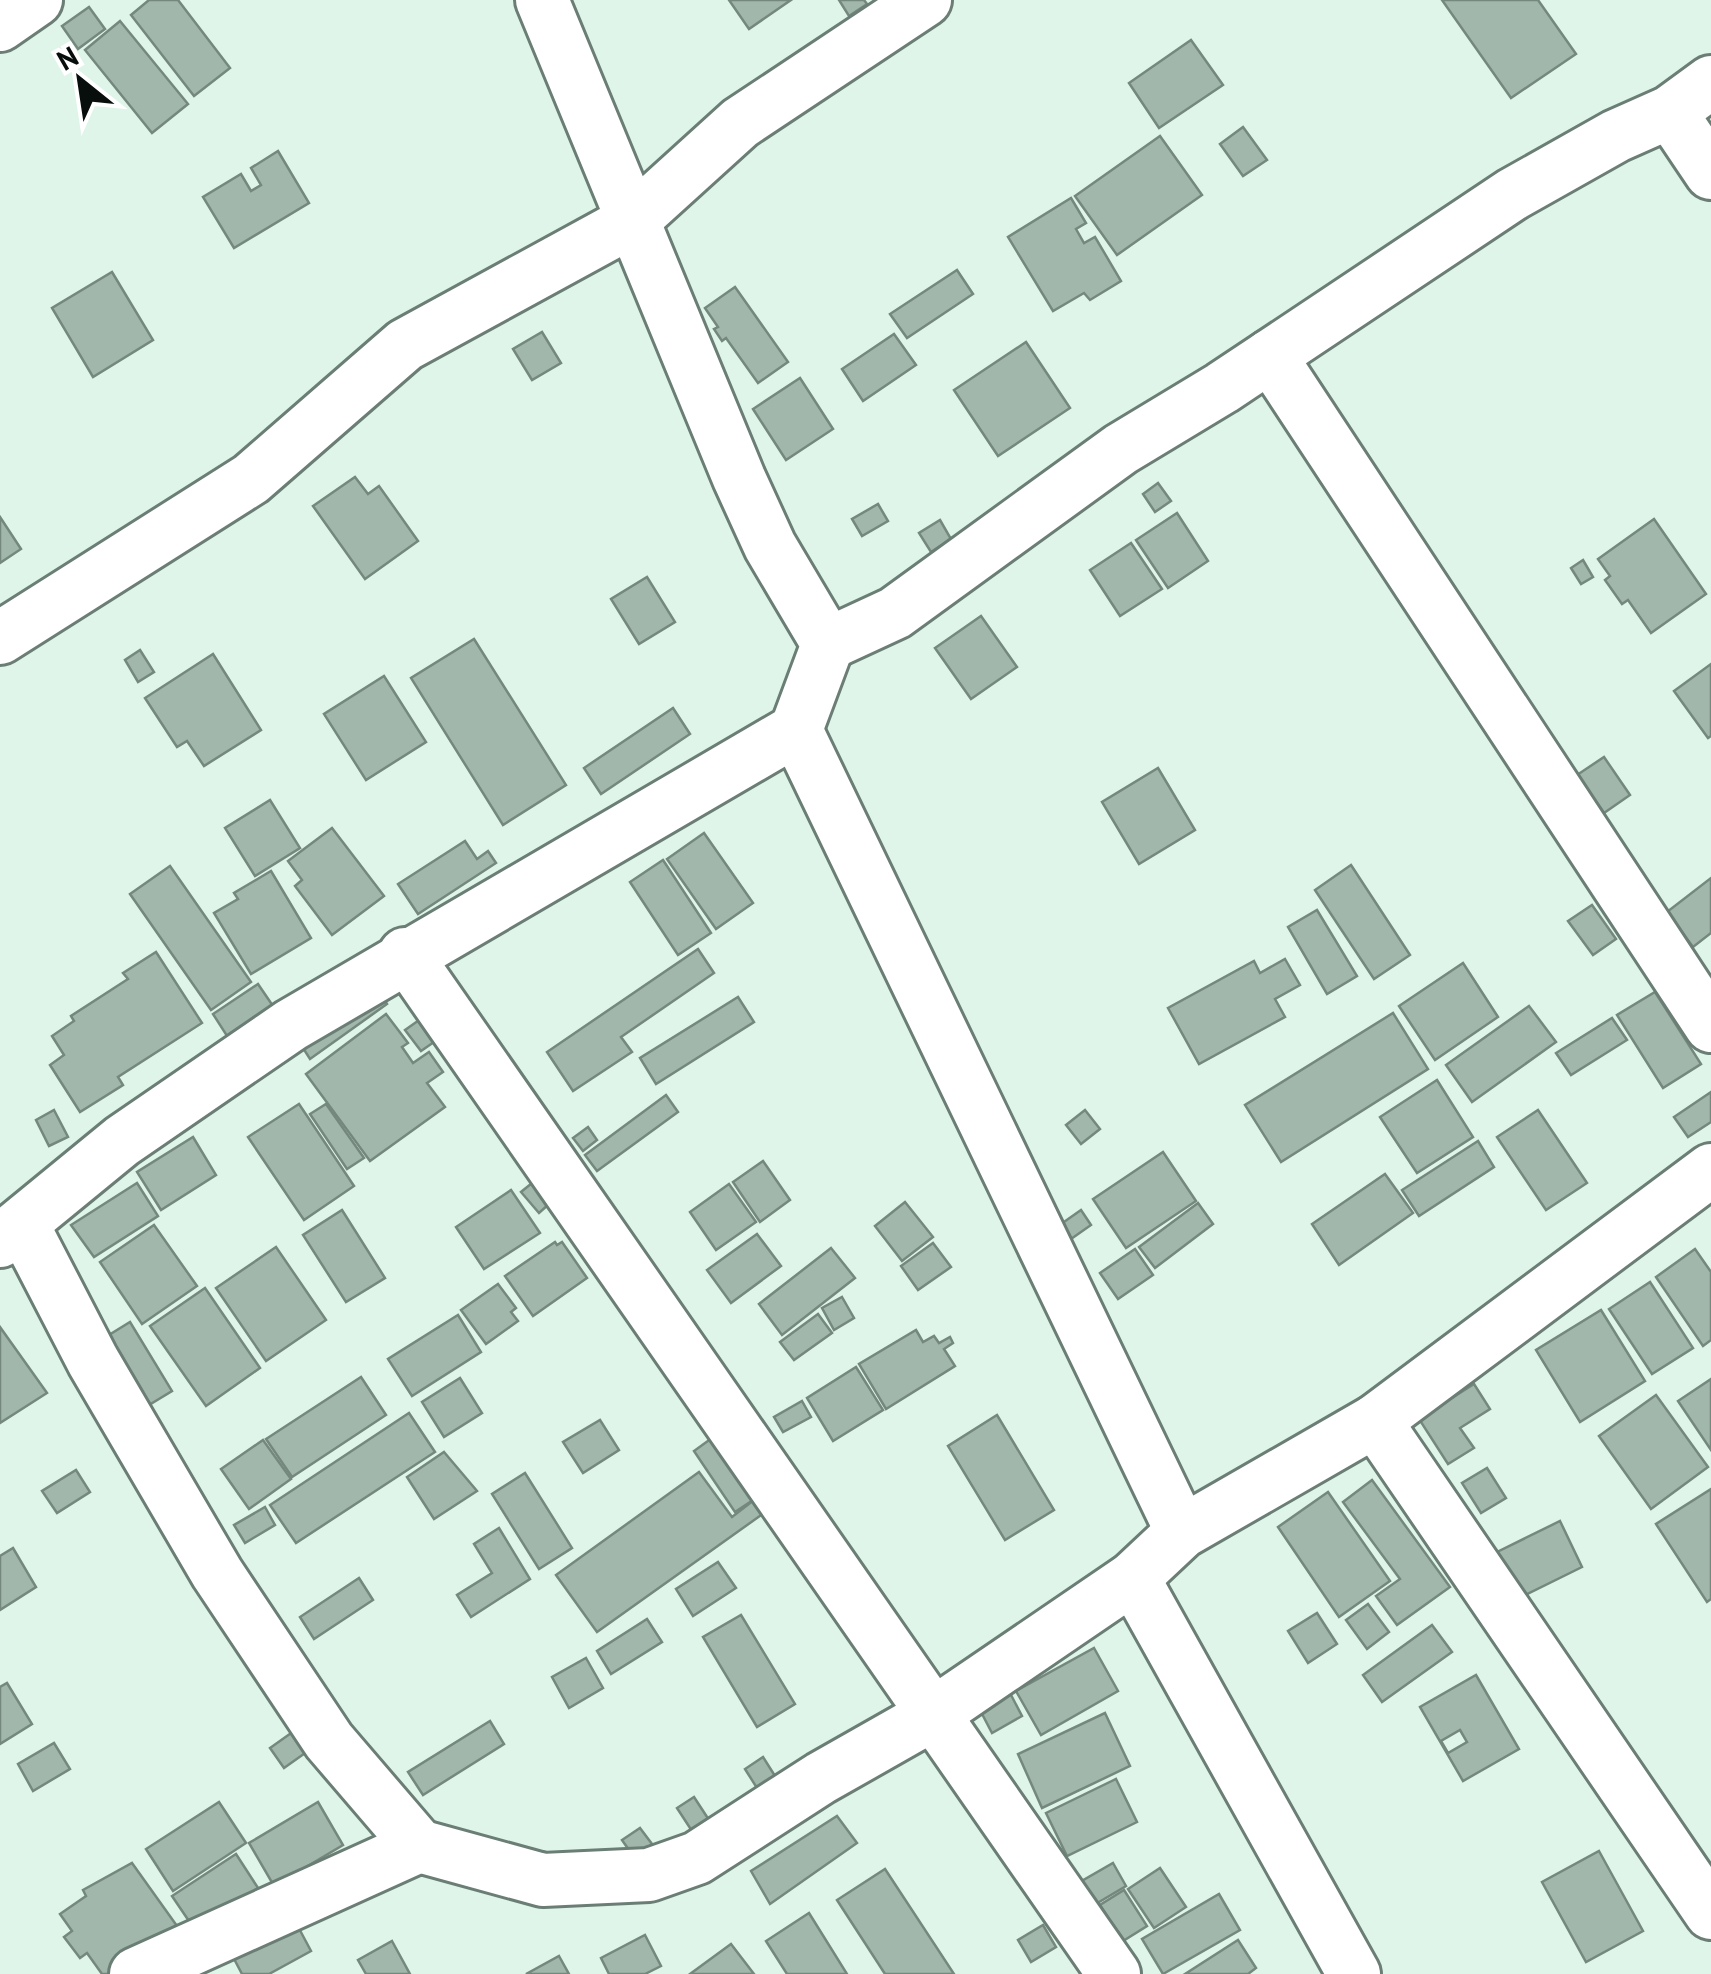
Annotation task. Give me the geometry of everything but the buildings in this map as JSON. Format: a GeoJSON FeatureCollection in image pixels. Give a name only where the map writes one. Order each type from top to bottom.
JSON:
{"type":"FeatureCollection","features":[{"type":"Feature","properties":{"kind":"street"},"geometry":{"type":"LineString","coordinates":[[0,26],[36,0]]}},
{"type":"Feature","properties":{"kind":"street"},"geometry":{"type":"LineString","coordinates":[[542,0],[770,546],[828,644]]}},
{"type":"Feature","properties":{"kind":"street"},"geometry":{"type":"LineString","coordinates":[[0,638],[252,479],[405,345],[632,221],[740,123],[925,0]]}},
{"type":"Feature","properties":{"kind":"street"},"geometry":{"type":"LineString","coordinates":[[1711,172],[1691,97],[1513,194],[1270,356],[1121,449],[894,613],[828,644],[796,730],[405,954],[291,1025],[122,1141],[11,1234],[93,1361],[217,1573],[329,1741],[419,1846],[543,1880],[649,1875],[697,1858],[821,1778],[932,1714],[1133,1578],[1182,1532],[1376,1421],[1711,1170]]}},
{"type":"Feature","properties":{"kind":"street"},"geometry":{"type":"LineString","coordinates":[[1270,356],[1711,1026]]}},
{"type":"Feature","properties":{"kind":"street"},"geometry":{"type":"LineString","coordinates":[[796,730],[1182,1532]]}},
{"type":"Feature","properties":{"kind":"street"},"geometry":{"type":"LineString","coordinates":[[405,954],[1114,1974]]}},
{"type":"Feature","properties":{"kind":"street"},"geometry":{"type":"LineString","coordinates":[[1376,1421],[1711,1913]]}},
{"type":"Feature","properties":{"kind":"street"},"geometry":{"type":"LineString","coordinates":[[1133,1578],[1354,1974]]}},
{"type":"Feature","properties":{"kind":"street"},"geometry":{"type":"LineString","coordinates":[[136,1974],[419,1846]]}}]}
